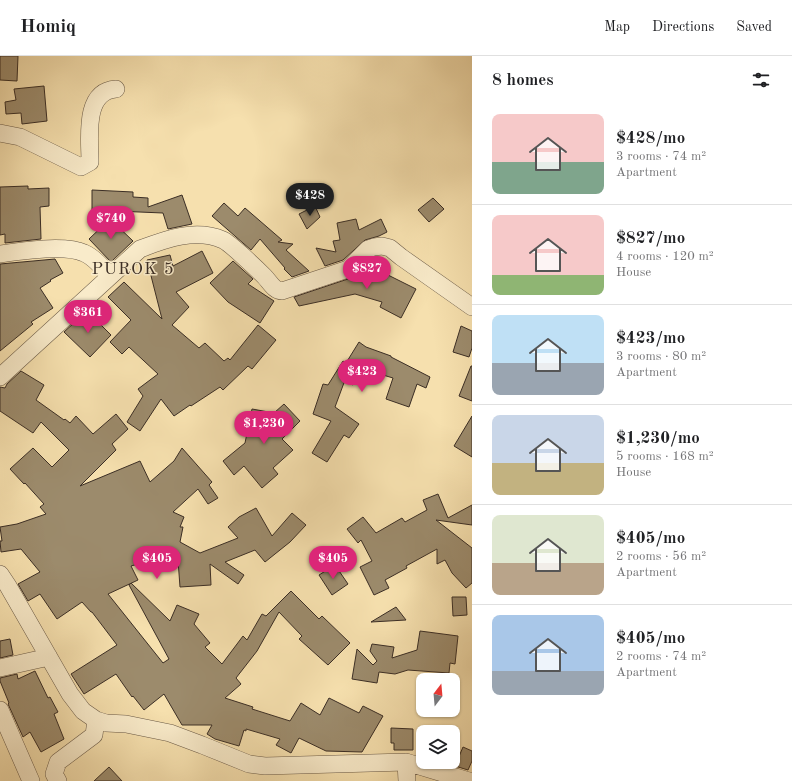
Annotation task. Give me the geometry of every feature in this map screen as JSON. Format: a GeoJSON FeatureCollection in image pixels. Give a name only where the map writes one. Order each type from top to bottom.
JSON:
{"type":"FeatureCollection","features":[{"type":"Feature","properties":{"kind":"street"},"geometry":{"type":"LineString","coordinates":[[0,132],[20,137],[81,167],[90,162],[89,134],[92,108],[100,95],[109,89],[116,89]]}},
{"type":"Feature","properties":{"kind":"street"},"geometry":{"type":"LineString","coordinates":[[0,377],[140,249],[166,239],[200,234],[224,240],[279,291],[348,269],[368,249],[382,246],[390,248],[472,307]]}},
{"type":"Feature","properties":{"kind":"street"},"geometry":{"type":"LineString","coordinates":[[0,254],[38,250],[70,250],[85,253],[110,276]]}},
{"type":"Feature","properties":{"kind":"street"},"geometry":{"type":"LineString","coordinates":[[0,574],[70,694],[83,711],[96,720],[106,723],[126,724],[170,734],[249,764],[265,766],[406,762],[469,781]]}},
{"type":"Feature","properties":{"kind":"street"},"geometry":{"type":"LineString","coordinates":[[0,668],[48,657]]}},
{"type":"Feature","properties":{"kind":"street"},"geometry":{"type":"LineString","coordinates":[[0,710],[31,781]]}},
{"type":"Feature","properties":{"kind":"street"},"geometry":{"type":"LineString","coordinates":[[58,781],[54,774],[58,762],[94,736],[96,720]]}},
{"type":"Feature","properties":{"kind":"street"},"geometry":{"type":"LineString","coordinates":[[406,762],[407,781]]}},
{"type":"Feature","properties":{"kind":"building"},"geometry":{"type":"Polygon","coordinates":[[[0,56],[18,56],[17,81],[0,80],[0,56]]]}},
{"type":"Feature","properties":{"kind":"building"},"geometry":{"type":"Polygon","coordinates":[[[44,86],[47,121],[22,124],[21,113],[6,114],[5,102],[16,100],[14,89],[44,86]]]}},
{"type":"Feature","properties":{"kind":"building"},"geometry":{"type":"Polygon","coordinates":[[[28,186],[28,189],[49,188],[49,206],[40,207],[41,239],[5,243],[5,234],[0,235],[0,187],[28,186]]]}},
{"type":"Feature","properties":{"kind":"building"},"geometry":{"type":"Polygon","coordinates":[[[92,190],[133,192],[133,197],[148,198],[148,207],[182,195],[192,224],[168,229],[163,213],[92,210],[92,190]]]}},
{"type":"Feature","properties":{"kind":"building"},"geometry":{"type":"Polygon","coordinates":[[[433,198],[444,209],[429,222],[418,210],[433,198]]]}},
{"type":"Feature","properties":{"kind":"building"},"geometry":{"type":"Polygon","coordinates":[[[224,203],[238,216],[245,208],[282,240],[278,242],[293,244],[286,250],[309,271],[292,277],[260,239],[251,250],[212,216],[224,203]]]}},
{"type":"Feature","properties":{"kind":"building"},"geometry":{"type":"Polygon","coordinates":[[[315,206],[320,217],[307,229],[299,214],[315,206]]]}},
{"type":"Feature","properties":{"kind":"building"},"geometry":{"type":"Polygon","coordinates":[[[110,219],[133,241],[111,262],[89,239],[110,219]]]}},
{"type":"Feature","properties":{"kind":"building"},"geometry":{"type":"Polygon","coordinates":[[[356,219],[359,230],[381,219],[387,232],[365,240],[343,260],[325,266],[316,248],[336,252],[333,241],[340,240],[337,223],[356,219]]]}},
{"type":"Feature","properties":{"kind":"building"},"geometry":{"type":"Polygon","coordinates":[[[202,251],[213,273],[176,292],[189,307],[172,325],[199,348],[205,343],[224,361],[228,358],[230,360],[258,325],[276,340],[252,369],[248,366],[223,390],[220,387],[174,416],[161,399],[140,431],[127,422],[143,396],[138,389],[158,374],[129,347],[122,354],[110,342],[131,320],[108,297],[124,282],[162,319],[147,260],[170,255],[173,266],[202,251]]]}},
{"type":"Feature","properties":{"kind":"building"},"geometry":{"type":"Polygon","coordinates":[[[55,259],[63,273],[50,280],[51,281],[40,288],[53,308],[31,322],[33,324],[0,351],[0,264],[55,259]]]}},
{"type":"Feature","properties":{"kind":"building"},"geometry":{"type":"Polygon","coordinates":[[[233,261],[253,279],[248,284],[274,301],[260,323],[228,302],[210,283],[233,261]]]}},
{"type":"Feature","properties":{"kind":"building"},"geometry":{"type":"Polygon","coordinates":[[[368,263],[390,270],[388,275],[416,289],[401,318],[380,307],[382,302],[355,294],[299,306],[294,297],[351,278],[368,263]]]}},
{"type":"Feature","properties":{"kind":"building"},"geometry":{"type":"Polygon","coordinates":[[[87,311],[111,335],[90,357],[64,332],[87,311]]]}},
{"type":"Feature","properties":{"kind":"building"},"geometry":{"type":"Polygon","coordinates":[[[461,326],[472,331],[472,348],[469,357],[453,352],[461,326]]]}},
{"type":"Feature","properties":{"kind":"building"},"geometry":{"type":"Polygon","coordinates":[[[359,342],[366,347],[391,356],[430,377],[426,388],[417,384],[409,407],[386,399],[393,378],[363,369],[353,385],[345,380],[335,407],[359,424],[349,438],[344,435],[327,462],[312,453],[331,421],[313,414],[323,384],[328,385],[343,361],[346,363],[359,342]]]}},
{"type":"Feature","properties":{"kind":"building"},"geometry":{"type":"Polygon","coordinates":[[[472,366],[472,401],[459,396],[472,366]]]}},
{"type":"Feature","properties":{"kind":"building"},"geometry":{"type":"Polygon","coordinates":[[[21,371],[44,385],[36,400],[64,420],[65,419],[70,423],[76,416],[93,434],[116,414],[128,429],[112,444],[116,450],[80,486],[140,461],[150,482],[174,461],[182,448],[212,482],[209,485],[218,498],[208,504],[198,489],[173,512],[184,517],[180,527],[183,527],[180,542],[200,553],[238,538],[228,527],[239,517],[256,508],[272,536],[292,513],[306,525],[290,542],[265,562],[255,550],[225,562],[244,575],[238,584],[210,564],[211,585],[180,587],[178,560],[156,556],[156,559],[131,566],[138,580],[131,583],[170,621],[177,605],[199,614],[194,624],[210,643],[205,647],[222,664],[243,636],[247,640],[262,614],[266,616],[291,591],[319,619],[322,616],[350,643],[328,665],[299,639],[302,636],[279,612],[257,651],[236,678],[241,684],[225,698],[253,707],[252,709],[290,721],[301,703],[320,715],[329,698],[359,713],[363,706],[383,716],[362,752],[326,751],[299,738],[291,753],[276,745],[280,739],[246,729],[246,731],[244,730],[239,746],[215,739],[207,734],[212,725],[182,725],[164,694],[144,710],[133,696],[132,697],[116,674],[84,694],[71,674],[117,645],[92,612],[82,602],[57,619],[40,594],[28,601],[18,584],[40,572],[21,549],[1,552],[0,541],[2,541],[0,527],[17,524],[46,514],[40,507],[44,504],[10,469],[33,448],[52,467],[69,450],[41,422],[33,433],[0,411],[0,387],[5,388],[7,384],[21,371]],[[130,584],[108,594],[163,663],[169,659],[129,585],[130,584]]]}},
{"type":"Feature","properties":{"kind":"building"},"geometry":{"type":"Polygon","coordinates":[[[284,404],[300,421],[282,439],[293,450],[273,468],[278,474],[262,488],[244,466],[234,475],[223,461],[245,443],[252,409],[274,413],[284,404]]]}},
{"type":"Feature","properties":{"kind":"building"},"geometry":{"type":"Polygon","coordinates":[[[472,416],[472,457],[454,446],[472,416]]]}},
{"type":"Feature","properties":{"kind":"building"},"geometry":{"type":"Polygon","coordinates":[[[438,494],[448,518],[472,505],[472,525],[436,520],[472,548],[472,583],[466,588],[452,573],[445,560],[437,564],[437,549],[406,566],[407,568],[385,580],[389,588],[374,595],[360,567],[372,561],[361,540],[358,543],[347,529],[363,517],[376,533],[402,518],[405,522],[427,510],[423,500],[438,494]]]}},
{"type":"Feature","properties":{"kind":"building"},"geometry":{"type":"Polygon","coordinates":[[[335,565],[348,584],[332,595],[319,575],[335,565]]]}},
{"type":"Feature","properties":{"kind":"building"},"geometry":{"type":"Polygon","coordinates":[[[452,597],[466,597],[467,615],[453,616],[452,597]]]}},
{"type":"Feature","properties":{"kind":"building"},"geometry":{"type":"Polygon","coordinates":[[[396,607],[406,620],[371,622],[396,607]]]}},
{"type":"Feature","properties":{"kind":"building"},"geometry":{"type":"Polygon","coordinates":[[[420,631],[458,636],[455,664],[450,663],[449,673],[408,670],[395,674],[379,672],[377,683],[352,679],[357,649],[373,665],[377,661],[370,651],[372,644],[394,647],[392,658],[417,650],[420,631]]]}},
{"type":"Feature","properties":{"kind":"building"},"geometry":{"type":"Polygon","coordinates":[[[10,639],[13,655],[0,658],[0,641],[10,639]]]}},
{"type":"Feature","properties":{"kind":"building"},"geometry":{"type":"Polygon","coordinates":[[[35,671],[48,698],[50,697],[58,712],[54,714],[64,739],[41,752],[30,732],[23,737],[8,704],[9,703],[0,681],[0,678],[17,674],[18,679],[35,671]]]}},
{"type":"Feature","properties":{"kind":"building"},"geometry":{"type":"Polygon","coordinates":[[[391,728],[413,729],[413,750],[394,750],[394,743],[391,743],[391,728]]]}},
{"type":"Feature","properties":{"kind":"building"},"geometry":{"type":"Polygon","coordinates":[[[463,747],[472,751],[472,761],[468,770],[460,768],[460,754],[463,747]]]}},
{"type":"Feature","properties":{"kind":"building"},"geometry":{"type":"Polygon","coordinates":[[[109,767],[122,781],[94,781],[109,767]]]}},
{"type":"Feature","properties":{"kind":"district","name":"PUROK 5"},"geometry":{"type":"Point","coordinates":[133,269]}}]}
